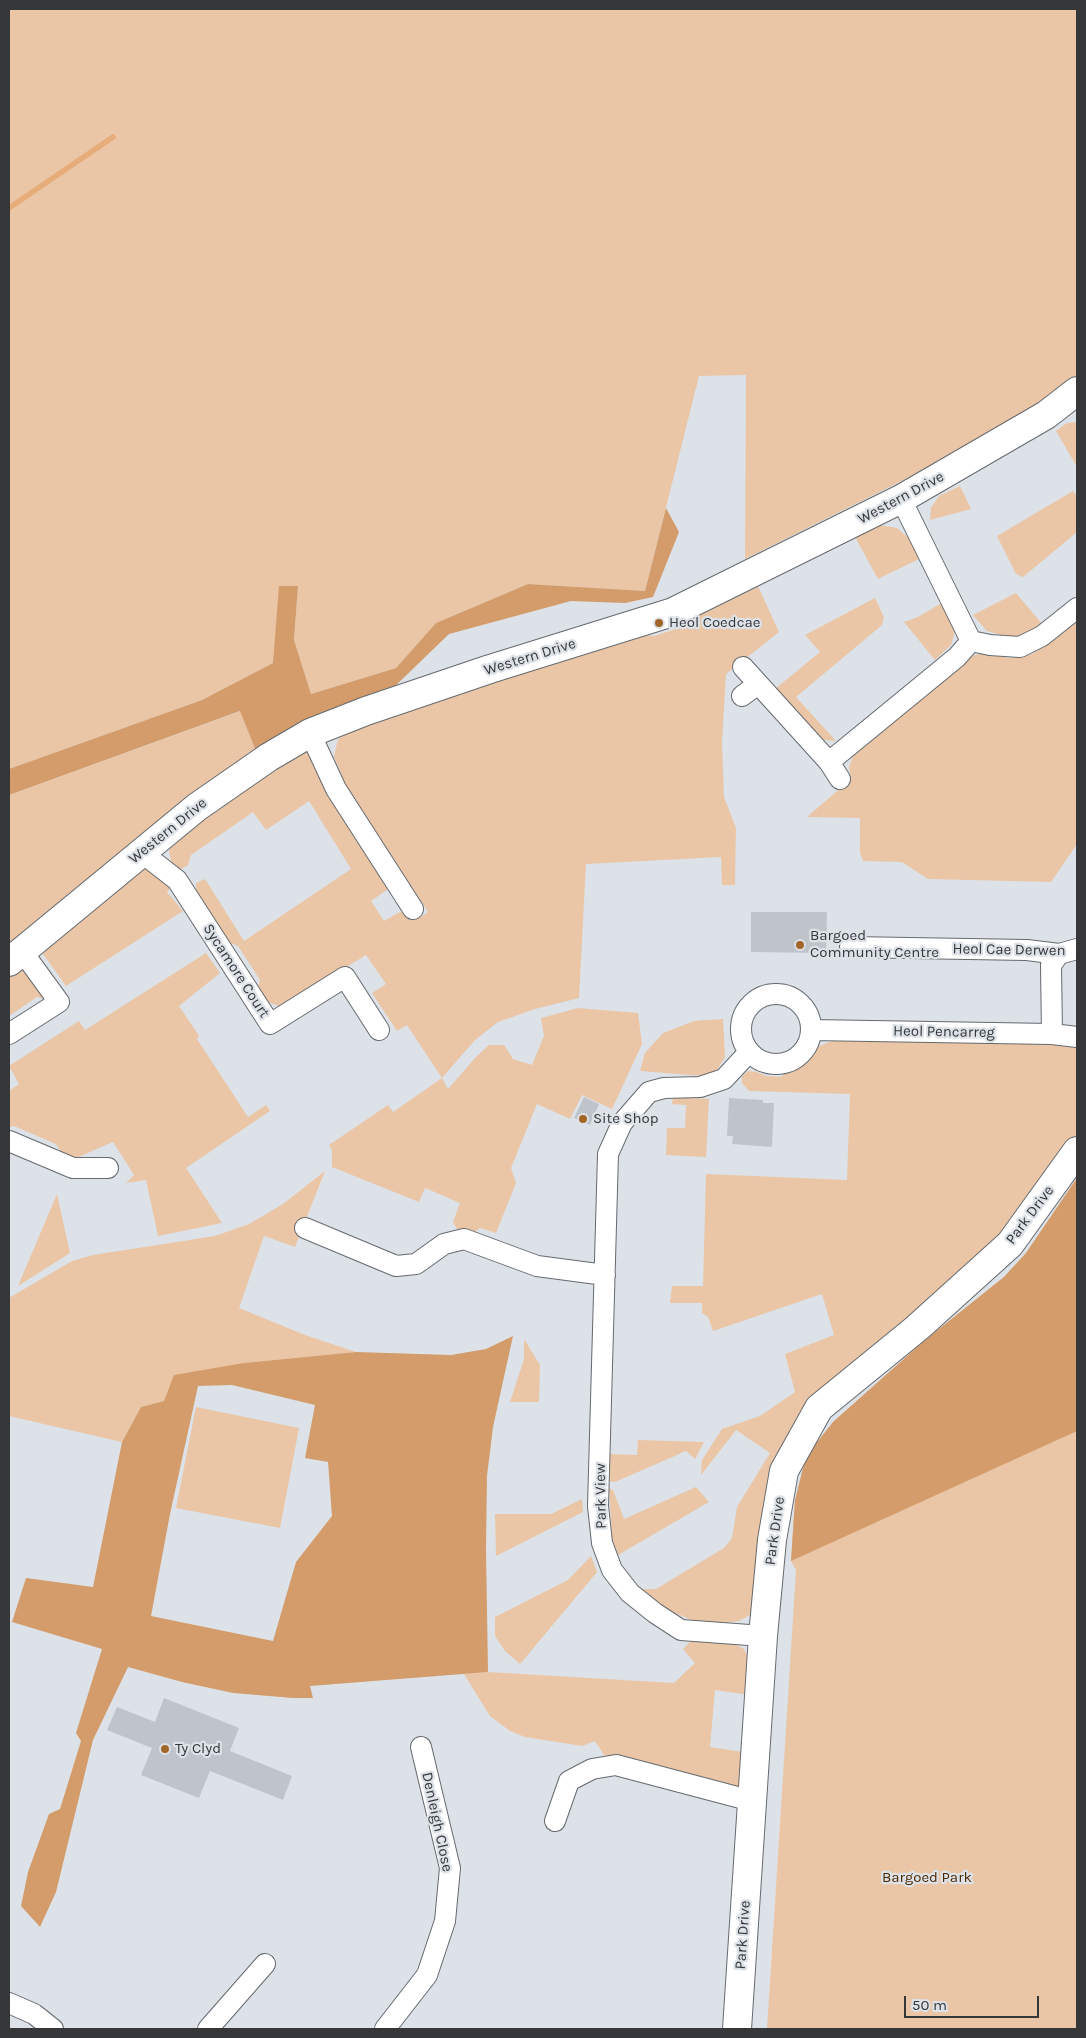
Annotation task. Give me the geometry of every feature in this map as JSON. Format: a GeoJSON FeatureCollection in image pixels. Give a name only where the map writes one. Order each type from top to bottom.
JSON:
{"type":"FeatureCollection","features":[{"type":"Feature","properties":{"kind":"street","name":"Western Drive"},"geometry":{"type":"LineString","coordinates":[[15,957],[197,807],[269,757],[310,733],[366,711],[490,669],[673,612],[901,499],[1046,415],[1076,393]]}},
{"type":"Feature","properties":{"kind":"street"},"geometry":{"type":"LineString","coordinates":[[901,499],[971,641]]}},
{"type":"Feature","properties":{"kind":"street"},"geometry":{"type":"LineString","coordinates":[[971,641],[990,645],[1020,647],[1042,636],[1077,608]]}},
{"type":"Feature","properties":{"kind":"street"},"geometry":{"type":"LineString","coordinates":[[829,762],[957,657],[971,641]]}},
{"type":"Feature","properties":{"kind":"street"},"geometry":{"type":"LineString","coordinates":[[743,667],[750,690],[829,762],[840,779]]}},
{"type":"Feature","properties":{"kind":"street"},"geometry":{"type":"LineString","coordinates":[[310,733],[336,789],[413,909]]}},
{"type":"Feature","properties":{"kind":"street","name":"Sycamore Court"},"geometry":{"type":"LineString","coordinates":[[141,852],[177,880],[270,1024],[344,977],[379,1030]]}},
{"type":"Feature","properties":{"kind":"street","name":"Heol Cae Derwen"},"geometry":{"type":"LineString","coordinates":[[850,947],[1068,952]]}},
{"type":"Feature","properties":{"kind":"street"},"geometry":{"type":"LineString","coordinates":[[1052,1034],[1051,965],[1068,952]]}},
{"type":"Feature","properties":{"kind":"street"},"geometry":{"type":"LineString","coordinates":[[9,1034],[59,1002],[15,957]]}},
{"type":"Feature","properties":{"kind":"street"},"geometry":{"type":"LineString","coordinates":[[773,994],[785,995],[796,1000],[807,1013],[811,1030],[808,1042],[802,1052],[793,1060],[782,1064],[770,1064],[758,1060],[749,1052],[742,1038],[741,1022],[745,1012],[752,1003],[762,997],[773,994]]}},
{"type":"Feature","properties":{"kind":"street","name":"Heol Pencarreg"},"geometry":{"type":"LineString","coordinates":[[811,1030],[1052,1034],[1077,1037]]}},
{"type":"Feature","properties":{"kind":"street","name":"Park View"},"geometry":{"type":"LineString","coordinates":[[749,1052],[724,1079],[700,1087],[664,1088],[649,1092],[622,1123],[608,1154],[598,1506],[602,1543],[612,1570],[630,1592],[681,1630],[763,1636]]}},
{"type":"Feature","properties":{"kind":"street"},"geometry":{"type":"LineString","coordinates":[[9,1141],[73,1168],[108,1168]]}},
{"type":"Feature","properties":{"kind":"street","name":"Park Drive"},"geometry":{"type":"LineString","coordinates":[[737,2029],[763,1636],[772,1540],[784,1471],[819,1408],[916,1328],[1010,1244],[1077,1151]]}},
{"type":"Feature","properties":{"kind":"street"},"geometry":{"type":"LineString","coordinates":[[305,1228],[396,1266],[416,1264],[444,1244],[464,1239],[537,1266],[605,1275]]}},
{"type":"Feature","properties":{"kind":"street","name":"Denleigh Close"},"geometry":{"type":"LineString","coordinates":[[385,2029],[427,1975],[445,1921],[450,1868],[421,1747]]}},
{"type":"Feature","properties":{"kind":"street"},"geometry":{"type":"LineString","coordinates":[[556,1821],[569,1781],[592,1768],[616,1765],[752,1801]]}},
{"type":"Feature","properties":{"kind":"street"},"geometry":{"type":"LineString","coordinates":[[208,2029],[264,1964]]}},
{"type":"Feature","properties":{"kind":"street"},"geometry":{"type":"LineString","coordinates":[[9,2002],[34,2014],[52,2029]]}},
{"type":"Feature","properties":{"kind":"green space"},"geometry":{"type":"Polygon","coordinates":[[[9,9],[1077,9],[1077,377],[1044,410],[745,559],[746,375],[699,376],[645,591],[528,584],[436,623],[396,668],[311,694],[294,640],[298,586],[273,663],[202,700],[9,769],[9,9]]]}},
{"type":"Feature","properties":{"kind":"green space"},"geometry":{"type":"Polygon","coordinates":[[[1077,422],[1077,467],[1056,431],[1067,423],[1077,422]]]}},
{"type":"Feature","properties":{"kind":"green space"},"geometry":{"type":"Polygon","coordinates":[[[960,486],[971,509],[930,520],[931,508],[939,496],[960,486]]]}},
{"type":"Feature","properties":{"kind":"green space"},"geometry":{"type":"Polygon","coordinates":[[[1073,491],[1077,496],[1077,532],[1023,577],[1016,574],[997,536],[1073,491]]]}},
{"type":"Feature","properties":{"kind":"green space"},"geometry":{"type":"Polygon","coordinates":[[[879,525],[897,528],[912,541],[921,558],[878,579],[855,537],[879,525]]]}},
{"type":"Feature","properties":{"kind":"green space"},"geometry":{"type":"Polygon","coordinates":[[[757,584],[779,632],[726,674],[722,743],[724,797],[736,828],[735,885],[722,885],[721,857],[586,864],[579,998],[535,1009],[498,1022],[475,1040],[442,1078],[407,1025],[397,1031],[372,993],[386,984],[366,955],[282,1007],[264,1001],[257,991],[260,980],[238,946],[225,941],[196,893],[196,883],[205,879],[244,941],[351,869],[309,801],[266,830],[253,812],[191,855],[188,865],[180,870],[172,865],[169,851],[176,839],[290,753],[309,752],[391,887],[371,901],[384,921],[407,910],[418,919],[428,912],[347,788],[334,757],[342,731],[635,634],[654,636],[676,629],[686,618],[757,584]]]}},
{"type":"Feature","properties":{"kind":"green space"},"geometry":{"type":"Polygon","coordinates":[[[1016,593],[1043,625],[1030,634],[1009,637],[987,631],[973,615],[1016,593]]]}},
{"type":"Feature","properties":{"kind":"green space"},"geometry":{"type":"Polygon","coordinates":[[[875,598],[884,617],[882,625],[796,697],[836,741],[825,740],[813,734],[775,689],[820,652],[805,635],[875,598]]]}},
{"type":"Feature","properties":{"kind":"green space"},"geometry":{"type":"Polygon","coordinates":[[[942,603],[956,628],[951,645],[935,660],[904,622],[918,617],[942,603]]]}},
{"type":"Feature","properties":{"kind":"green space"},"geometry":{"type":"Polygon","coordinates":[[[1077,619],[1077,844],[1051,882],[928,879],[902,862],[863,861],[860,853],[860,818],[807,817],[851,779],[849,767],[853,756],[971,656],[987,652],[1009,658],[1030,655],[1049,643],[1077,619]]]}},
{"type":"Feature","properties":{"kind":"green space"},"geometry":{"type":"Polygon","coordinates":[[[241,711],[256,751],[9,951],[9,795],[241,711]]]}},
{"type":"Feature","properties":{"kind":"green space"},"geometry":{"type":"Polygon","coordinates":[[[145,869],[159,870],[172,886],[167,892],[183,911],[66,986],[43,954],[46,946],[123,883],[145,869]]]}},
{"type":"Feature","properties":{"kind":"green space"},"geometry":{"type":"Polygon","coordinates":[[[206,953],[220,973],[179,1006],[199,1036],[197,1039],[248,1117],[266,1105],[270,1111],[186,1168],[222,1223],[158,1236],[146,1180],[126,1183],[134,1175],[113,1142],[76,1158],[64,1156],[56,1144],[14,1126],[9,1127],[9,1091],[19,1084],[9,1066],[79,1021],[85,1030],[206,953]]]}},
{"type":"Feature","properties":{"kind":"green space"},"geometry":{"type":"Polygon","coordinates":[[[25,969],[49,997],[44,999],[37,997],[9,1016],[9,977],[16,971],[25,969]]]}},
{"type":"Feature","properties":{"kind":"green space"},"geometry":{"type":"Polygon","coordinates":[[[578,1008],[638,1013],[642,1044],[612,1109],[582,1095],[570,1119],[537,1104],[511,1168],[516,1183],[496,1233],[480,1228],[473,1233],[457,1229],[453,1222],[460,1203],[425,1188],[419,1202],[332,1167],[332,1150],[329,1145],[388,1105],[393,1112],[442,1078],[448,1089],[489,1045],[504,1045],[513,1059],[532,1065],[544,1036],[541,1018],[578,1008]]]}},
{"type":"Feature","properties":{"kind":"green space"},"geometry":{"type":"Polygon","coordinates":[[[723,1019],[725,1057],[717,1070],[703,1076],[640,1071],[645,1053],[663,1033],[694,1021],[723,1019]]]}},
{"type":"Feature","properties":{"kind":"green space"},"geometry":{"type":"Polygon","coordinates":[[[834,1040],[1077,1045],[1077,1137],[1019,1222],[813,1403],[792,1427],[778,1459],[758,1597],[750,1615],[739,1621],[717,1624],[692,1620],[663,1608],[638,1589],[656,1589],[724,1548],[732,1538],[737,1507],[770,1453],[736,1430],[701,1475],[702,1460],[722,1429],[760,1416],[795,1392],[785,1354],[834,1335],[822,1294],[713,1331],[708,1317],[702,1313],[702,1303],[670,1303],[672,1286],[703,1286],[706,1174],[847,1180],[850,1094],[749,1091],[742,1083],[742,1076],[748,1071],[766,1076],[781,1077],[807,1058],[815,1048],[834,1040]]]}},
{"type":"Feature","properties":{"kind":"green space"},"geometry":{"type":"Polygon","coordinates":[[[673,1097],[709,1099],[706,1157],[666,1155],[667,1128],[685,1128],[686,1105],[672,1104],[673,1097]]]}},
{"type":"Feature","properties":{"kind":"green space"},"geometry":{"type":"Polygon","coordinates":[[[325,1171],[295,1247],[264,1236],[239,1308],[305,1335],[356,1352],[244,1363],[164,1401],[141,1407],[122,1442],[9,1416],[9,1298],[72,1261],[93,1255],[215,1236],[249,1224],[283,1204],[325,1171]]]}},
{"type":"Feature","properties":{"kind":"green space","name":"Bargoed Park"},"geometry":{"type":"Polygon","coordinates":[[[1077,1178],[1077,2029],[767,2029],[796,1570],[791,1561],[795,1500],[833,1422],[924,1341],[1004,1277],[1026,1253],[1077,1178]]]}},
{"type":"Feature","properties":{"kind":"green space"},"geometry":{"type":"Polygon","coordinates":[[[57,1194],[70,1253],[18,1286],[57,1194]]]}},
{"type":"Feature","properties":{"kind":"green space"},"geometry":{"type":"Polygon","coordinates":[[[524,1339],[540,1365],[539,1402],[510,1402],[524,1359],[524,1339]]]}},
{"type":"Feature","properties":{"kind":"green space"},"geometry":{"type":"Polygon","coordinates":[[[196,1407],[299,1428],[280,1528],[176,1508],[196,1407]]]}},
{"type":"Feature","properties":{"kind":"green space"},"geometry":{"type":"Polygon","coordinates":[[[638,1440],[704,1442],[695,1459],[686,1451],[615,1482],[608,1481],[610,1454],[637,1455],[638,1440]]]}},
{"type":"Feature","properties":{"kind":"green space"},"geometry":{"type":"Polygon","coordinates":[[[696,1487],[709,1502],[618,1555],[612,1539],[609,1488],[613,1490],[624,1519],[696,1487]]]}},
{"type":"Feature","properties":{"kind":"green space"},"geometry":{"type":"Polygon","coordinates":[[[582,1499],[583,1512],[496,1556],[495,1514],[551,1514],[582,1499]]]}},
{"type":"Feature","properties":{"kind":"green space"},"geometry":{"type":"Polygon","coordinates":[[[591,1556],[597,1572],[520,1664],[505,1651],[495,1636],[495,1617],[568,1580],[591,1556]]]}},
{"type":"Feature","properties":{"kind":"green space"},"geometry":{"type":"Polygon","coordinates":[[[693,1639],[733,1643],[744,1649],[750,1662],[750,1695],[715,1690],[710,1747],[743,1752],[739,1793],[604,1755],[595,1741],[582,1746],[525,1737],[510,1731],[490,1716],[464,1674],[488,1672],[674,1683],[695,1663],[683,1649],[693,1639]]]}},
{"type":"Feature","properties":{"kind":"shaded area"},"geometry":{"type":"Polygon","coordinates":[[[666,508],[679,532],[653,597],[625,603],[571,601],[449,634],[392,689],[256,751],[240,711],[9,795],[9,769],[202,700],[273,663],[279,586],[298,586],[294,640],[311,694],[396,668],[436,623],[528,584],[645,591],[666,508]]]}},
{"type":"Feature","properties":{"kind":"shaded area"},"geometry":{"type":"Polygon","coordinates":[[[1077,1178],[1077,1431],[791,1561],[795,1500],[806,1456],[833,1422],[924,1341],[1004,1277],[1026,1253],[1077,1178]]]}},
{"type":"Feature","properties":{"kind":"shaded area"},"geometry":{"type":"Polygon","coordinates":[[[513,1336],[493,1427],[487,1476],[488,1672],[310,1686],[313,1698],[293,1698],[233,1693],[182,1682],[128,1667],[93,1740],[56,1892],[40,1927],[21,1906],[28,1872],[49,1814],[60,1809],[81,1741],[76,1733],[102,1649],[12,1622],[26,1578],[93,1587],[122,1442],[141,1407],[164,1401],[174,1375],[244,1363],[356,1352],[451,1355],[486,1349],[513,1336]],[[232,1385],[198,1386],[170,1514],[151,1616],[273,1641],[296,1562],[332,1516],[328,1462],[305,1458],[315,1405],[232,1385]]]}},
{"type":"Feature","properties":{"kind":"building"},"geometry":{"type":"Polygon","coordinates":[[[751,912],[827,912],[826,953],[751,952],[751,912]]]}},
{"type":"Feature","properties":{"kind":"building"},"geometry":{"type":"Polygon","coordinates":[[[584,1097],[599,1104],[590,1125],[574,1118],[584,1097]]]}},
{"type":"Feature","properties":{"kind":"building"},"geometry":{"type":"Polygon","coordinates":[[[729,1098],[763,1100],[763,1103],[774,1103],[772,1147],[732,1144],[733,1136],[727,1136],[729,1098]]]}},
{"type":"Feature","properties":{"kind":"building","name":"Ty Clyd"},"geometry":{"type":"Polygon","coordinates":[[[164,1698],[239,1728],[230,1751],[292,1776],[283,1800],[210,1771],[199,1798],[141,1775],[152,1748],[107,1730],[117,1707],[155,1722],[164,1698]]]}},
{"type":"Feature","properties":{"kind":"waterway"},"geometry":{"type":"LineString","coordinates":[[9,208],[113,137]]}},
{"type":"Feature","properties":{"kind":"place","name":"Heol Coedcae"},"geometry":{"type":"Point","coordinates":[659,623]}},
{"type":"Feature","properties":{"kind":"place","name":"Bargoed Community Centre"},"geometry":{"type":"Point","coordinates":[800,945]}},
{"type":"Feature","properties":{"kind":"place","name":"Site Shop"},"geometry":{"type":"Point","coordinates":[583,1119]}},
{"type":"Feature","properties":{"kind":"place","name":"Ty Clyd"},"geometry":{"type":"Point","coordinates":[165,1749]}}]}
